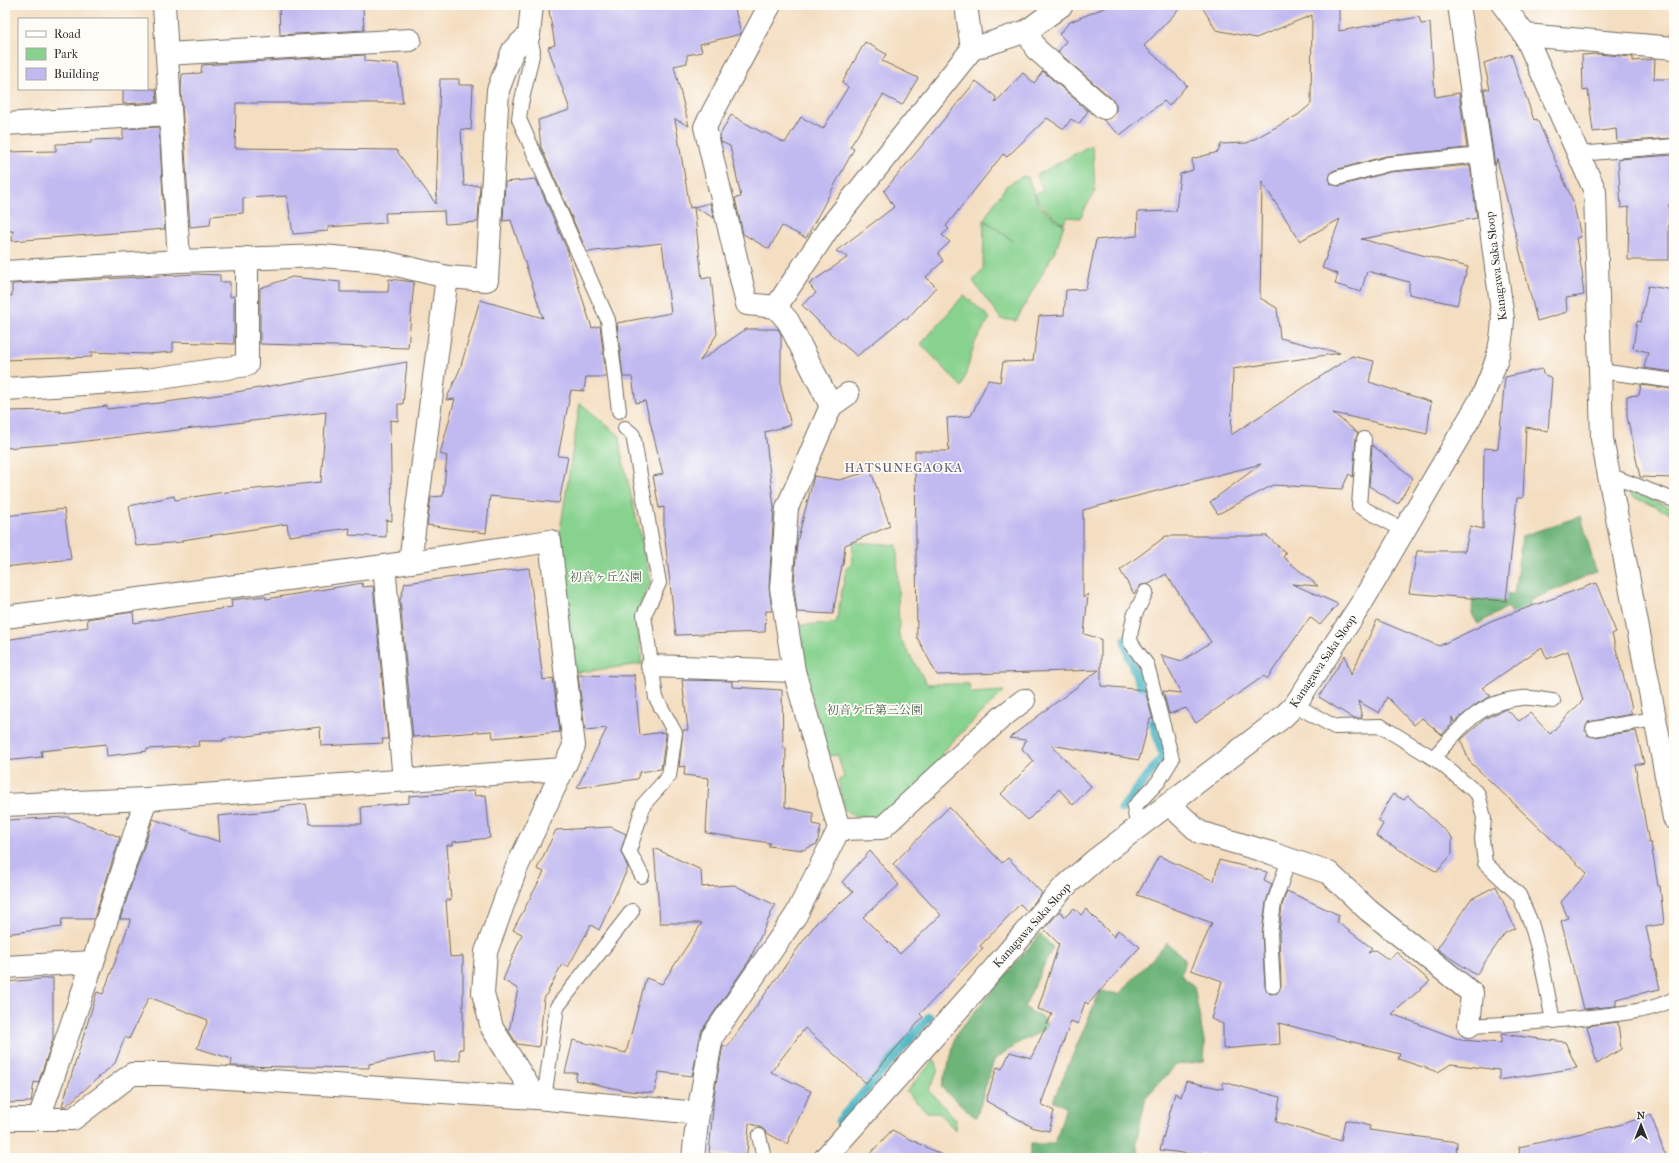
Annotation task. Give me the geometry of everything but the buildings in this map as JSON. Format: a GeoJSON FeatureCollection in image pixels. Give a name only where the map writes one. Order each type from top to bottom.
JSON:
{"type":"FeatureCollection","features":[{"type":"Feature","properties":{"kind":"street"},"geometry":{"type":"LineString","coordinates":[[164,5],[179,261]]}},
{"type":"Feature","properties":{"kind":"street"},"geometry":{"type":"LineString","coordinates":[[5,272],[179,261],[322,256],[380,261],[447,277],[487,280],[498,90],[513,50],[529,35],[532,5]]}},
{"type":"Feature","properties":{"kind":"street"},"geometry":{"type":"LineString","coordinates":[[693,1158],[698,1113],[712,1037],[796,916],[839,829],[794,672],[782,588],[787,508],[839,400],[788,321],[776,307],[747,304],[705,127],[770,5]]}},
{"type":"Feature","properties":{"kind":"street"},"geometry":{"type":"LineString","coordinates":[[966,5],[972,49]]}},
{"type":"Feature","properties":{"kind":"street"},"geometry":{"type":"LineString","coordinates":[[776,307],[828,229],[972,49],[1027,31],[1062,5]]}},
{"type":"Feature","properties":{"kind":"street"},"geometry":{"type":"LineString","coordinates":[[1503,5],[1525,35],[1595,191],[1602,439],[1674,818]]}},
{"type":"Feature","properties":{"kind":"street","name":"Kanagawa Saka Sloop"},"geometry":{"type":"LineString","coordinates":[[825,1158],[949,1028],[1062,889],[1095,860],[1138,829],[1296,705],[1361,604],[1482,397],[1498,361],[1502,342],[1503,319],[1481,155],[1452,6]]}},
{"type":"Feature","properties":{"kind":"street"},"geometry":{"type":"LineString","coordinates":[[1027,31],[1036,49],[1104,108]]}},
{"type":"Feature","properties":{"kind":"street"},"geometry":{"type":"LineString","coordinates":[[1525,35],[1674,48]]}},
{"type":"Feature","properties":{"kind":"street"},"geometry":{"type":"LineString","coordinates":[[167,54],[410,40]]}},
{"type":"Feature","properties":{"kind":"street"},"geometry":{"type":"LineString","coordinates":[[5,124],[170,114]]}},
{"type":"Feature","properties":{"kind":"street"},"geometry":{"type":"LineString","coordinates":[[5,390],[147,380],[247,365],[247,258]]}},
{"type":"Feature","properties":{"kind":"street"},"geometry":{"type":"LineString","coordinates":[[410,562],[447,277]]}},
{"type":"Feature","properties":{"kind":"street"},"geometry":{"type":"LineString","coordinates":[[5,617],[384,566],[550,541],[574,746],[516,869],[486,952],[483,993],[492,1028],[540,1098]]}},
{"type":"Feature","properties":{"kind":"street"},"geometry":{"type":"LineString","coordinates":[[384,566],[404,780]]}},
{"type":"Feature","properties":{"kind":"street"},"geometry":{"type":"LineString","coordinates":[[652,666],[794,672]]}},
{"type":"Feature","properties":{"kind":"street"},"geometry":{"type":"LineString","coordinates":[[839,829],[882,828],[1002,717],[1024,700]]}},
{"type":"Feature","properties":{"kind":"street"},"geometry":{"type":"LineString","coordinates":[[5,805],[146,799],[563,769]]}},
{"type":"Feature","properties":{"kind":"street"},"geometry":{"type":"LineString","coordinates":[[40,1118],[146,799]]}},
{"type":"Feature","properties":{"kind":"street"},"geometry":{"type":"LineString","coordinates":[[1169,804],[1199,832],[1289,859],[1329,873],[1368,910],[1472,993],[1469,1026]]}},
{"type":"Feature","properties":{"kind":"street"},"geometry":{"type":"LineString","coordinates":[[5,967],[93,962]]}},
{"type":"Feature","properties":{"kind":"street"},"geometry":{"type":"LineString","coordinates":[[5,1119],[73,1119],[132,1074],[181,1075],[540,1098],[698,1113]]}},
{"type":"Feature","properties":{"kind":"lane"},"geometry":{"type":"LineString","coordinates":[[529,35],[533,51],[519,119],[608,320],[619,411]]}},
{"type":"Feature","properties":{"kind":"lane"},"geometry":{"type":"LineString","coordinates":[[1579,154],[1674,146]]}},
{"type":"Feature","properties":{"kind":"lane"},"geometry":{"type":"LineString","coordinates":[[1337,178],[1388,164],[1481,155]]}},
{"type":"Feature","properties":{"kind":"lane"},"geometry":{"type":"LineString","coordinates":[[1600,371],[1674,382]]}},
{"type":"Feature","properties":{"kind":"lane"},"geometry":{"type":"LineString","coordinates":[[625,428],[633,435],[659,583],[644,615],[656,698],[675,733],[669,776],[644,804],[629,851],[642,876]]}},
{"type":"Feature","properties":{"kind":"lane"},"geometry":{"type":"LineString","coordinates":[[1364,439],[1359,506],[1405,531]]}},
{"type":"Feature","properties":{"kind":"lane"},"geometry":{"type":"LineString","coordinates":[[1609,475],[1674,500]]}},
{"type":"Feature","properties":{"kind":"lane"},"geometry":{"type":"LineString","coordinates":[[1138,829],[1134,807],[1158,782],[1172,759],[1147,665],[1131,643],[1130,636],[1134,616],[1146,592]]}},
{"type":"Feature","properties":{"kind":"lane"},"geometry":{"type":"LineString","coordinates":[[1433,758],[1473,715],[1493,704],[1522,698],[1553,701]]}},
{"type":"Feature","properties":{"kind":"lane"},"geometry":{"type":"LineString","coordinates":[[1296,705],[1335,727],[1381,726],[1433,758],[1478,794],[1484,818],[1482,839],[1485,863],[1519,895],[1531,923],[1540,955],[1553,1022]]}},
{"type":"Feature","properties":{"kind":"lane"},"geometry":{"type":"LineString","coordinates":[[1593,729],[1655,719]]}},
{"type":"Feature","properties":{"kind":"lane"},"geometry":{"type":"LineString","coordinates":[[1273,986],[1270,933],[1274,903],[1289,859]]}},
{"type":"Feature","properties":{"kind":"lane"},"geometry":{"type":"LineString","coordinates":[[540,1098],[557,1007],[632,911]]}},
{"type":"Feature","properties":{"kind":"lane"},"geometry":{"type":"LineString","coordinates":[[1469,1026],[1553,1022],[1636,1012],[1663,1005],[1674,999]]}},
{"type":"Feature","properties":{"kind":"lane"},"geometry":{"type":"LineString","coordinates":[[759,1136],[764,1158]]}},
{"type":"Feature","properties":{"kind":"green space"},"geometry":{"type":"Polygon","coordinates":[[[1091,145],[1093,151],[1095,191],[1080,218],[1067,217],[1064,223],[1060,222],[1039,203],[1035,194],[1043,191],[1037,175],[1091,145]]]}},
{"type":"Feature","properties":{"kind":"green space"},"geometry":{"type":"Polygon","coordinates":[[[1023,176],[1028,177],[1038,205],[1060,223],[1064,224],[1057,247],[1016,321],[1001,319],[973,281],[983,270],[984,220],[1013,241],[984,219],[1006,186],[1023,176]]]}},
{"type":"Feature","properties":{"kind":"green space"},"geometry":{"type":"Polygon","coordinates":[[[964,295],[990,318],[975,342],[962,387],[921,344],[964,295]]]}},
{"type":"Feature","properties":{"kind":"green space","name":"初音ヶ丘公園"},"geometry":{"type":"Polygon","coordinates":[[[580,403],[620,436],[621,452],[651,581],[636,614],[642,664],[573,673],[560,531],[580,403]]]}},
{"type":"Feature","properties":{"kind":"green space"},"geometry":{"type":"Polygon","coordinates":[[[1630,491],[1674,509],[1674,515],[1631,496],[1630,491]]]}},
{"type":"Feature","properties":{"kind":"green space"},"geometry":{"type":"Polygon","coordinates":[[[1581,516],[1596,572],[1529,601],[1538,624],[1525,632],[1508,607],[1478,624],[1472,614],[1473,592],[1514,594],[1522,536],[1581,516]]]}},
{"type":"Feature","properties":{"kind":"green space","name":"初音ケ丘第三公園"},"geometry":{"type":"Polygon","coordinates":[[[853,542],[897,545],[899,637],[927,684],[969,684],[971,693],[1004,691],[941,753],[946,759],[886,816],[855,817],[845,810],[838,780],[844,778],[838,755],[828,756],[804,674],[801,625],[836,623],[846,569],[852,563],[853,542]]]}},
{"type":"Feature","properties":{"kind":"green space"},"geometry":{"type":"Polygon","coordinates":[[[1040,934],[1053,947],[1024,1007],[1044,1019],[1049,1028],[1018,1043],[994,1060],[976,1118],[941,1087],[950,1060],[956,1034],[1040,934]]]}},
{"type":"Feature","properties":{"kind":"green space"},"geometry":{"type":"Polygon","coordinates":[[[1167,943],[1185,959],[1181,975],[1194,987],[1205,1047],[1204,1061],[1176,1065],[1146,1097],[1136,1143],[1141,1158],[1029,1158],[1031,1144],[1055,1144],[1066,1106],[1053,1101],[1100,991],[1119,994],[1167,943]]]}},
{"type":"Feature","properties":{"kind":"green space"},"geometry":{"type":"Polygon","coordinates":[[[934,1060],[937,1072],[929,1091],[956,1119],[955,1130],[938,1112],[927,1112],[906,1092],[934,1060]]]}},
{"type":"Feature","properties":{"kind":"waterway"},"geometry":{"type":"LineString","coordinates":[[1122,809],[1163,756],[1148,705],[1129,657],[1125,639]]}},
{"type":"Feature","properties":{"kind":"waterway"},"geometry":{"type":"LineString","coordinates":[[839,1121],[929,1017]]}},
{"type":"Feature","properties":{"kind":"district","name":"HATSUNEGAOKA"},"geometry":{"type":"Point","coordinates":[904,467]}}]}
